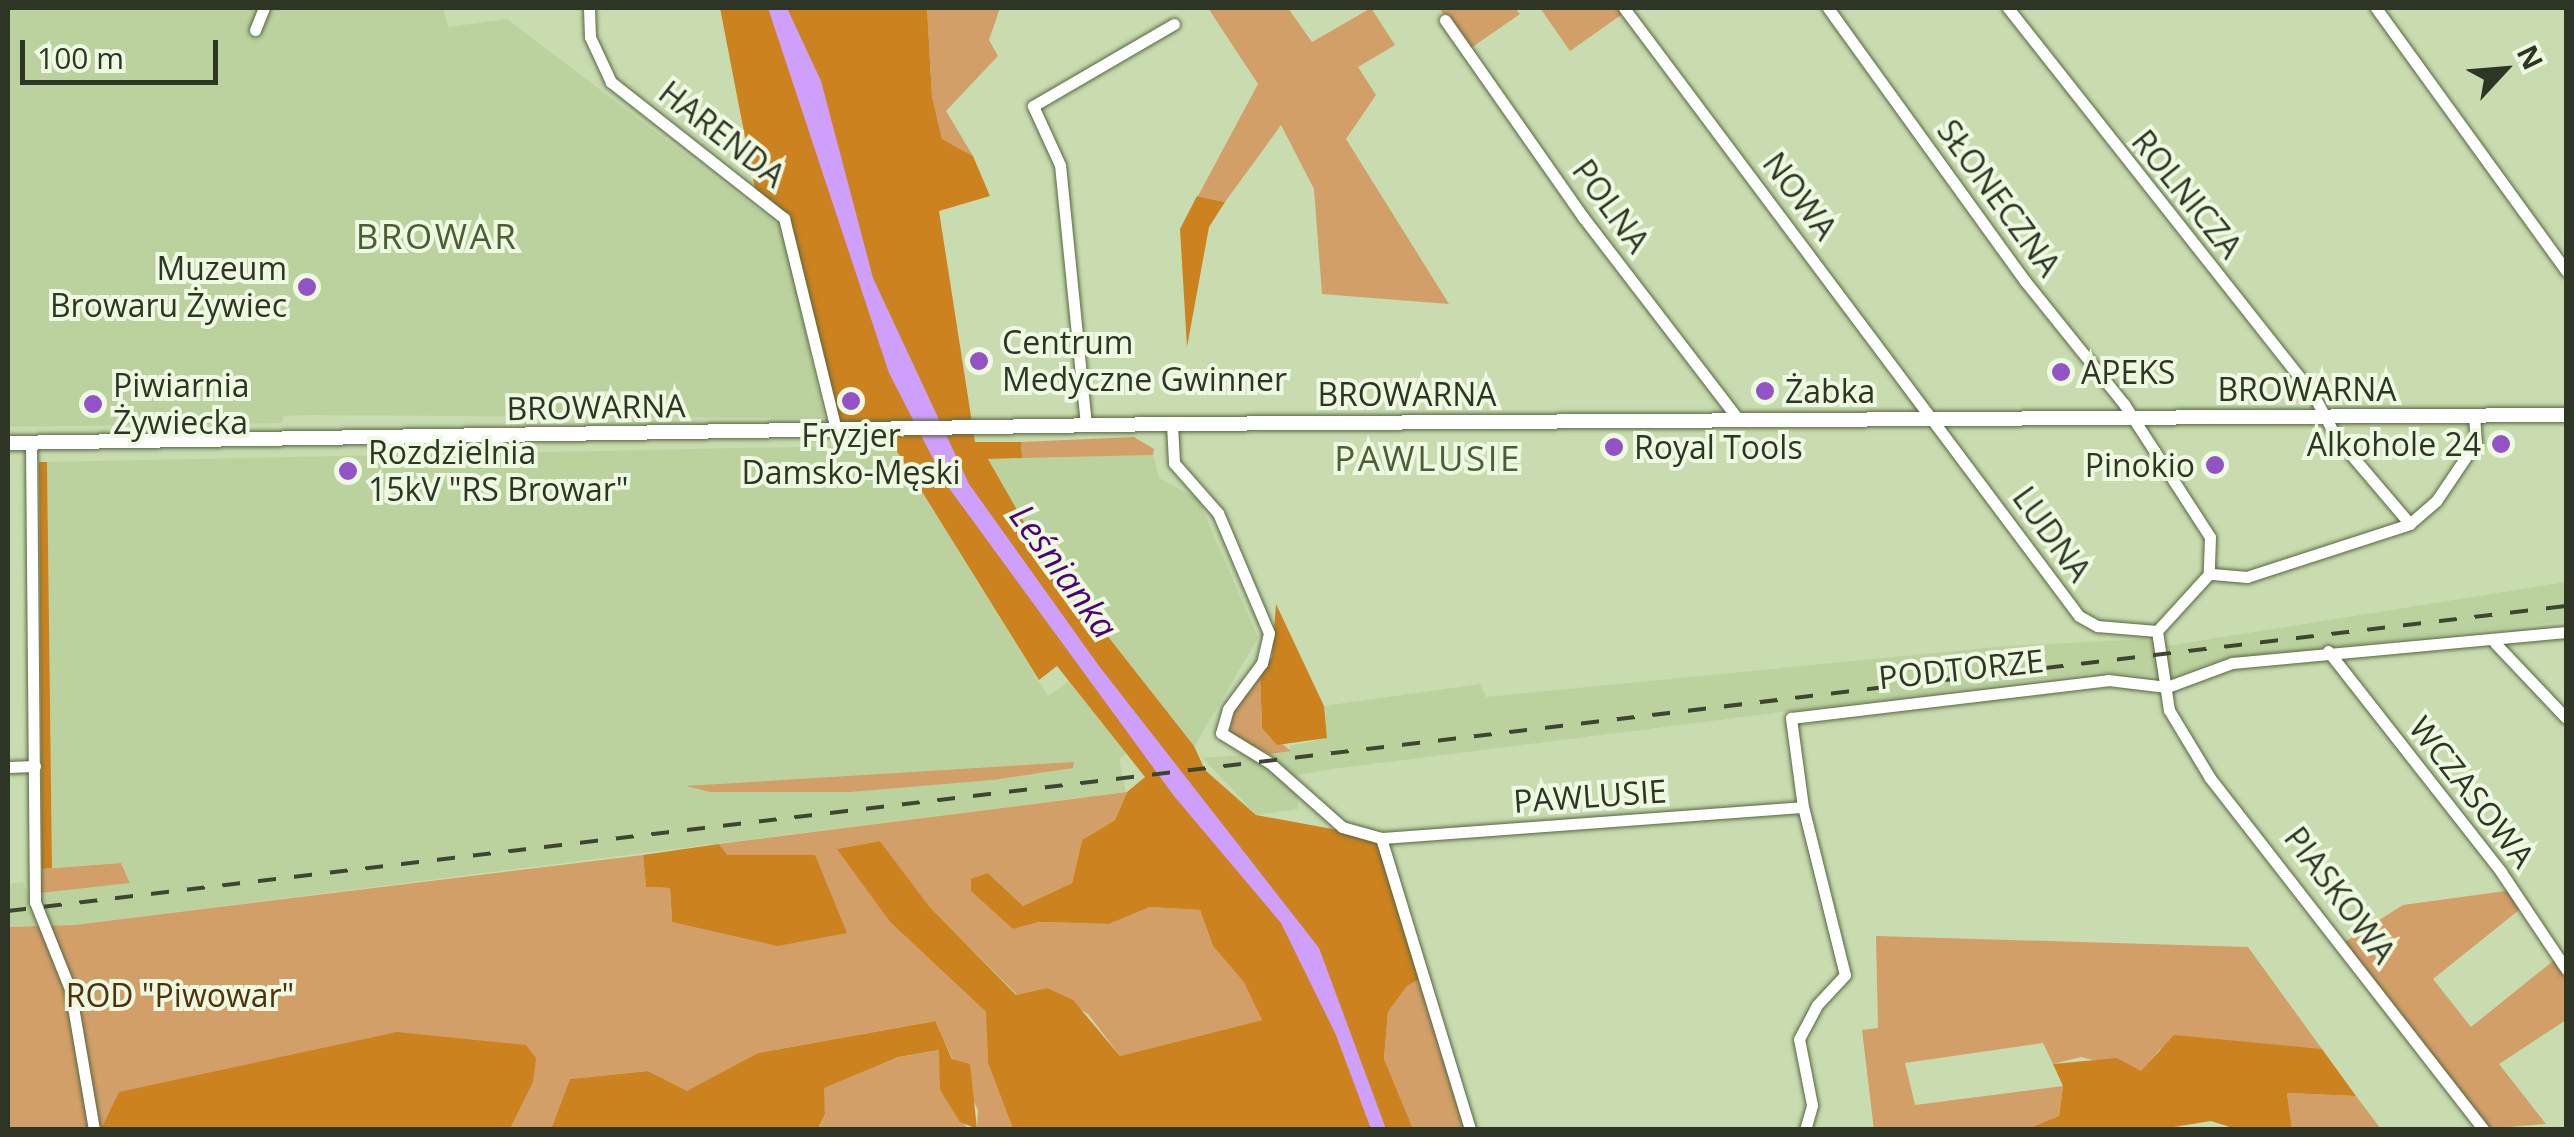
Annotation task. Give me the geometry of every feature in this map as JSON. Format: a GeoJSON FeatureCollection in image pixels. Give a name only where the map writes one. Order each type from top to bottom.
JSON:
{"type":"FeatureCollection","features":[{"type":"Feature","properties":{"kind":"street"},"geometry":{"type":"LineString","coordinates":[[255,30],[264,8]]}},
{"type":"Feature","properties":{"kind":"street","name":"HARENDA"},"geometry":{"type":"LineString","coordinates":[[588,8],[590,37],[612,82],[784,218],[836,430]]}},
{"type":"Feature","properties":{"kind":"street","name":"NOWA"},"geometry":{"type":"LineString","coordinates":[[1624,8],[1933,418]]}},
{"type":"Feature","properties":{"kind":"street","name":"SŁONECZNA"},"geometry":{"type":"LineString","coordinates":[[1828,8],[2130,417],[2210,537],[2209,574]]}},
{"type":"Feature","properties":{"kind":"street","name":"ROLNICZA"},"geometry":{"type":"LineString","coordinates":[[2008,8],[2324,416]]}},
{"type":"Feature","properties":{"kind":"street"},"geometry":{"type":"LineString","coordinates":[[2376,8],[2566,270]]}},
{"type":"Feature","properties":{"kind":"street","name":"POLNA"},"geometry":{"type":"LineString","coordinates":[[1445,20],[1583,217],[1739,420]]}},
{"type":"Feature","properties":{"kind":"street"},"geometry":{"type":"LineString","coordinates":[[1086,425],[1060,164],[1033,106],[1174,24]]}},
{"type":"Feature","properties":{"kind":"street"},"geometry":{"type":"LineString","coordinates":[[2167,687],[2158,631],[2209,574],[2247,578],[2410,524],[2436,501],[2476,442],[2474,415]]}},
{"type":"Feature","properties":{"kind":"street","name":"BROWARNA"},"geometry":{"type":"LineString","coordinates":[[8,443],[975,426],[2566,415]]}},
{"type":"Feature","properties":{"kind":"street"},"geometry":{"type":"LineString","coordinates":[[2324,416],[2410,524]]}},
{"type":"Feature","properties":{"kind":"street","name":"LUDNA"},"geometry":{"type":"LineString","coordinates":[[1933,418],[2079,616],[2097,626],[2158,631]]}},
{"type":"Feature","properties":{"kind":"street"},"geometry":{"type":"LineString","coordinates":[[1172,424],[1174,463],[1218,513],[1270,634],[1262,664],[1220,722],[1221,733],[1270,763],[1342,827],[1381,838],[1470,1130]]}},
{"type":"Feature","properties":{"kind":"street"},"geometry":{"type":"LineString","coordinates":[[31,442],[36,910],[70,989],[94,1130]]}},
{"type":"Feature","properties":{"kind":"street","name":"PODTORZE"},"geometry":{"type":"LineString","coordinates":[[1805,1130],[1812,1105],[1800,1038],[1816,1004],[1845,975],[1803,808],[1791,718],[2108,680],[2167,687],[2212,668],[2328,652],[2495,643],[2566,632]]}},
{"type":"Feature","properties":{"kind":"street"},"geometry":{"type":"LineString","coordinates":[[2495,643],[2566,718]]}},
{"type":"Feature","properties":{"kind":"street","name":"WCZASOWA"},"geometry":{"type":"LineString","coordinates":[[2328,652],[2501,872],[2566,970]]}},
{"type":"Feature","properties":{"kind":"street","name":"PIASKOWA"},"geometry":{"type":"LineString","coordinates":[[2167,687],[2169,710],[2210,778],[2484,1130]]}},
{"type":"Feature","properties":{"kind":"street"},"geometry":{"type":"LineString","coordinates":[[8,766],[35,766]]}},
{"type":"Feature","properties":{"kind":"street","name":"PAWLUSIE"},"geometry":{"type":"LineString","coordinates":[[1381,838],[1803,808]]}},
{"type":"Feature","properties":{"kind":"shaded area"},"geometry":{"type":"Polygon","coordinates":[[[8,8],[443,8],[448,27],[507,19],[782,228],[824,418],[310,415],[283,416],[282,423],[8,427],[8,8]]]}},
{"type":"Feature","properties":{"kind":"shaded area"},"geometry":{"type":"Polygon","coordinates":[[[720,8],[927,8],[932,96],[942,139],[973,156],[990,196],[939,211],[975,442],[1021,442],[1022,458],[988,459],[1040,550],[1194,746],[1205,770],[1256,815],[1381,838],[1423,977],[1407,986],[1388,1012],[1384,1059],[1413,1129],[1013,1129],[988,1063],[986,1012],[890,922],[837,849],[880,841],[929,906],[1016,995],[1047,988],[1073,1000],[1120,1056],[1262,1020],[1244,982],[1213,946],[1200,910],[1150,907],[1109,924],[1039,922],[1013,929],[971,891],[971,879],[988,873],[1023,906],[1072,883],[1082,840],[1115,820],[1127,792],[1145,777],[1057,666],[1039,680],[893,445],[876,430],[836,430],[784,218],[756,194],[720,8]]]}},
{"type":"Feature","properties":{"kind":"shaded area"},"geometry":{"type":"Polygon","coordinates":[[[768,8],[787,8],[821,81],[873,278],[969,484],[1099,666],[1319,948],[1386,1129],[1371,1129],[1336,1035],[1281,923],[1174,796],[946,484],[889,373],[768,8]]]}},
{"type":"Feature","properties":{"kind":"shaded area"},"geometry":{"type":"Polygon","coordinates":[[[1197,196],[1225,202],[1209,227],[1187,347],[1180,229],[1197,196]]]}},
{"type":"Feature","properties":{"kind":"shaded area"},"geometry":{"type":"Polygon","coordinates":[[[893,445],[1048,696],[1070,680],[1127,753],[1119,759],[1126,792],[73,925],[8,927],[8,884],[23,882],[30,900],[40,893],[130,882],[121,863],[52,868],[47,462],[893,445]]]}},
{"type":"Feature","properties":{"kind":"shaded area"},"geometry":{"type":"Polygon","coordinates":[[[1153,455],[1159,478],[1198,499],[1258,638],[1194,747],[1040,550],[988,458],[1153,455]]]}},
{"type":"Feature","properties":{"kind":"shaded area"},"geometry":{"type":"Polygon","coordinates":[[[39,462],[47,462],[52,868],[42,869],[39,462]]]}},
{"type":"Feature","properties":{"kind":"shaded area"},"geometry":{"type":"Polygon","coordinates":[[[2566,582],[2566,621],[2221,660],[2171,677],[2098,672],[1332,769],[1297,775],[1298,809],[1256,815],[1203,758],[1290,751],[1290,746],[1327,738],[1324,706],[1480,684],[1486,697],[2006,646],[2147,639],[2167,646],[2566,582]]]}},
{"type":"Feature","properties":{"kind":"shaded area"},"geometry":{"type":"Polygon","coordinates":[[[1276,604],[1324,706],[1327,738],[1277,745],[1262,728],[1260,675],[1272,657],[1276,604]]]}},
{"type":"Feature","properties":{"kind":"shaded area"},"geometry":{"type":"Polygon","coordinates":[[[719,844],[727,855],[815,855],[847,933],[778,946],[672,922],[670,888],[646,887],[643,855],[719,844]]]}},
{"type":"Feature","properties":{"kind":"shaded area"},"geometry":{"type":"Polygon","coordinates":[[[935,1021],[952,1059],[970,1064],[977,1129],[960,1122],[940,1090],[939,1050],[899,1057],[824,1088],[825,1114],[818,1129],[551,1129],[570,1079],[648,1071],[687,1091],[758,1053],[935,1021]]]}},
{"type":"Feature","properties":{"kind":"shaded area"},"geometry":{"type":"Polygon","coordinates":[[[397,1032],[526,1045],[536,1058],[533,1082],[510,1129],[101,1129],[119,1092],[397,1032]]]}},
{"type":"Feature","properties":{"kind":"shaded area"},"geometry":{"type":"Polygon","coordinates":[[[2174,1035],[2322,1049],[2356,1096],[2287,1093],[2292,1129],[2236,1129],[2211,1121],[2155,1130],[2027,1129],[2059,1116],[2063,1086],[2053,1064],[2117,1058],[2141,1071],[2174,1035]]]}},
{"type":"Feature","properties":{"kind":"green space"},"geometry":{"type":"Polygon","coordinates":[[[927,8],[1000,8],[989,40],[998,56],[946,111],[973,156],[942,139],[932,96],[927,8]]]}},
{"type":"Feature","properties":{"kind":"green space"},"geometry":{"type":"Polygon","coordinates":[[[1208,8],[1288,8],[1312,42],[1371,8],[1395,45],[1358,67],[1376,95],[1346,139],[1449,304],[1322,294],[1314,189],[1281,125],[1225,202],[1198,196],[1258,84],[1208,8]]]}},
{"type":"Feature","properties":{"kind":"green space"},"geometry":{"type":"Polygon","coordinates":[[[1439,8],[1515,8],[1520,14],[1471,48],[1439,8]]]}},
{"type":"Feature","properties":{"kind":"green space"},"geometry":{"type":"Polygon","coordinates":[[[1540,8],[1631,8],[1570,51],[1540,8]]]}},
{"type":"Feature","properties":{"kind":"green space"},"geometry":{"type":"Polygon","coordinates":[[[1134,437],[1154,449],[1153,455],[1022,458],[1021,442],[1134,437]]]}},
{"type":"Feature","properties":{"kind":"green space"},"geometry":{"type":"Polygon","coordinates":[[[1260,675],[1262,728],[1291,751],[1270,754],[1230,736],[1231,713],[1260,675]]]}},
{"type":"Feature","properties":{"kind":"green space"},"geometry":{"type":"Polygon","coordinates":[[[1074,762],[1073,768],[992,780],[850,792],[710,792],[686,786],[1074,762]]]}},
{"type":"Feature","properties":{"kind":"green space","name":"ROD \"Piwowar\""},"geometry":{"type":"Polygon","coordinates":[[[1127,792],[1115,820],[1082,840],[1072,883],[1023,906],[988,873],[1013,929],[1039,922],[1109,924],[1150,907],[1200,910],[1213,946],[1245,982],[1262,1020],[1120,1056],[1088,1014],[1047,988],[1017,995],[929,906],[880,841],[838,849],[890,922],[987,1013],[988,1063],[1013,1129],[977,1129],[978,1110],[934,1021],[758,1053],[687,1092],[648,1071],[570,1079],[551,1129],[510,1129],[533,1081],[526,1045],[502,1044],[120,1092],[101,1129],[8,1129],[8,927],[74,925],[643,855],[646,887],[670,888],[672,922],[703,928],[726,855],[719,844],[1127,792]]]}},
{"type":"Feature","properties":{"kind":"green space"},"geometry":{"type":"Polygon","coordinates":[[[121,863],[130,883],[40,893],[42,869],[121,863]]]}},
{"type":"Feature","properties":{"kind":"green space"},"geometry":{"type":"Polygon","coordinates":[[[2513,890],[2524,906],[2433,979],[2471,1027],[2558,957],[2566,969],[2566,1020],[2499,1064],[2546,1124],[2484,1129],[2343,943],[2403,905],[2513,890]]]}},
{"type":"Feature","properties":{"kind":"green space"},"geometry":{"type":"Polygon","coordinates":[[[1876,936],[2248,947],[2322,1049],[2238,1043],[2160,1049],[2141,1072],[2081,1057],[2053,1064],[2043,1043],[1905,1063],[1915,1105],[2063,1086],[2059,1116],[2027,1129],[1874,1130],[1862,1030],[1878,1028],[1876,936]]]}},
{"type":"Feature","properties":{"kind":"green space"},"geometry":{"type":"Polygon","coordinates":[[[1423,977],[1470,1129],[1413,1129],[1384,1060],[1388,1012],[1407,986],[1423,977]]]}},
{"type":"Feature","properties":{"kind":"green space"},"geometry":{"type":"Polygon","coordinates":[[[940,1050],[940,1090],[968,1129],[818,1130],[825,1114],[823,1088],[900,1057],[940,1050]]]}},
{"type":"Feature","properties":{"kind":"green space"},"geometry":{"type":"Polygon","coordinates":[[[2287,1093],[2356,1096],[2381,1129],[2292,1129],[2287,1093]]]}},
{"type":"Feature","properties":{"kind":"railway"},"geometry":{"type":"LineString","coordinates":[[8,911],[2566,606]]}},
{"type":"Feature","properties":{"kind":"place","name":"Muzeum Browaru Żywiec"},"geometry":{"type":"Point","coordinates":[307,287]}},
{"type":"Feature","properties":{"kind":"place","name":"Centrum Medyczne Gwinner"},"geometry":{"type":"Point","coordinates":[979,361]}},
{"type":"Feature","properties":{"kind":"place","name":"APEKS"},"geometry":{"type":"Point","coordinates":[2061,372]}},
{"type":"Feature","properties":{"kind":"place","name":"Żabka"},"geometry":{"type":"Point","coordinates":[1765,391]}},
{"type":"Feature","properties":{"kind":"place","name":"Fryzjer Damsko-Męski"},"geometry":{"type":"Point","coordinates":[851,401]}},
{"type":"Feature","properties":{"kind":"place","name":"Piwiarnia Żywiecka"},"geometry":{"type":"Point","coordinates":[93,404]}},
{"type":"Feature","properties":{"kind":"place","name":"Alkohole 24"},"geometry":{"type":"Point","coordinates":[2501,444]}},
{"type":"Feature","properties":{"kind":"place","name":"Royal Tools"},"geometry":{"type":"Point","coordinates":[1614,447]}},
{"type":"Feature","properties":{"kind":"place","name":"Pinokio"},"geometry":{"type":"Point","coordinates":[2215,465]}},
{"type":"Feature","properties":{"kind":"place","name":"Rozdzielnia 15kV \"RS Browar\""},"geometry":{"type":"Point","coordinates":[348,471]}},
{"type":"Feature","properties":{"kind":"district","name":"BROWAR"},"geometry":{"type":"Point","coordinates":[437,236]}},
{"type":"Feature","properties":{"kind":"district","name":"PAWLUSIE"},"geometry":{"type":"Point","coordinates":[1428,458]}},
{"type":"Feature","properties":{"kind":"water label","name":"Leśnianka"},"geometry":{"type":"Point","coordinates":[1064,571]}}]}
